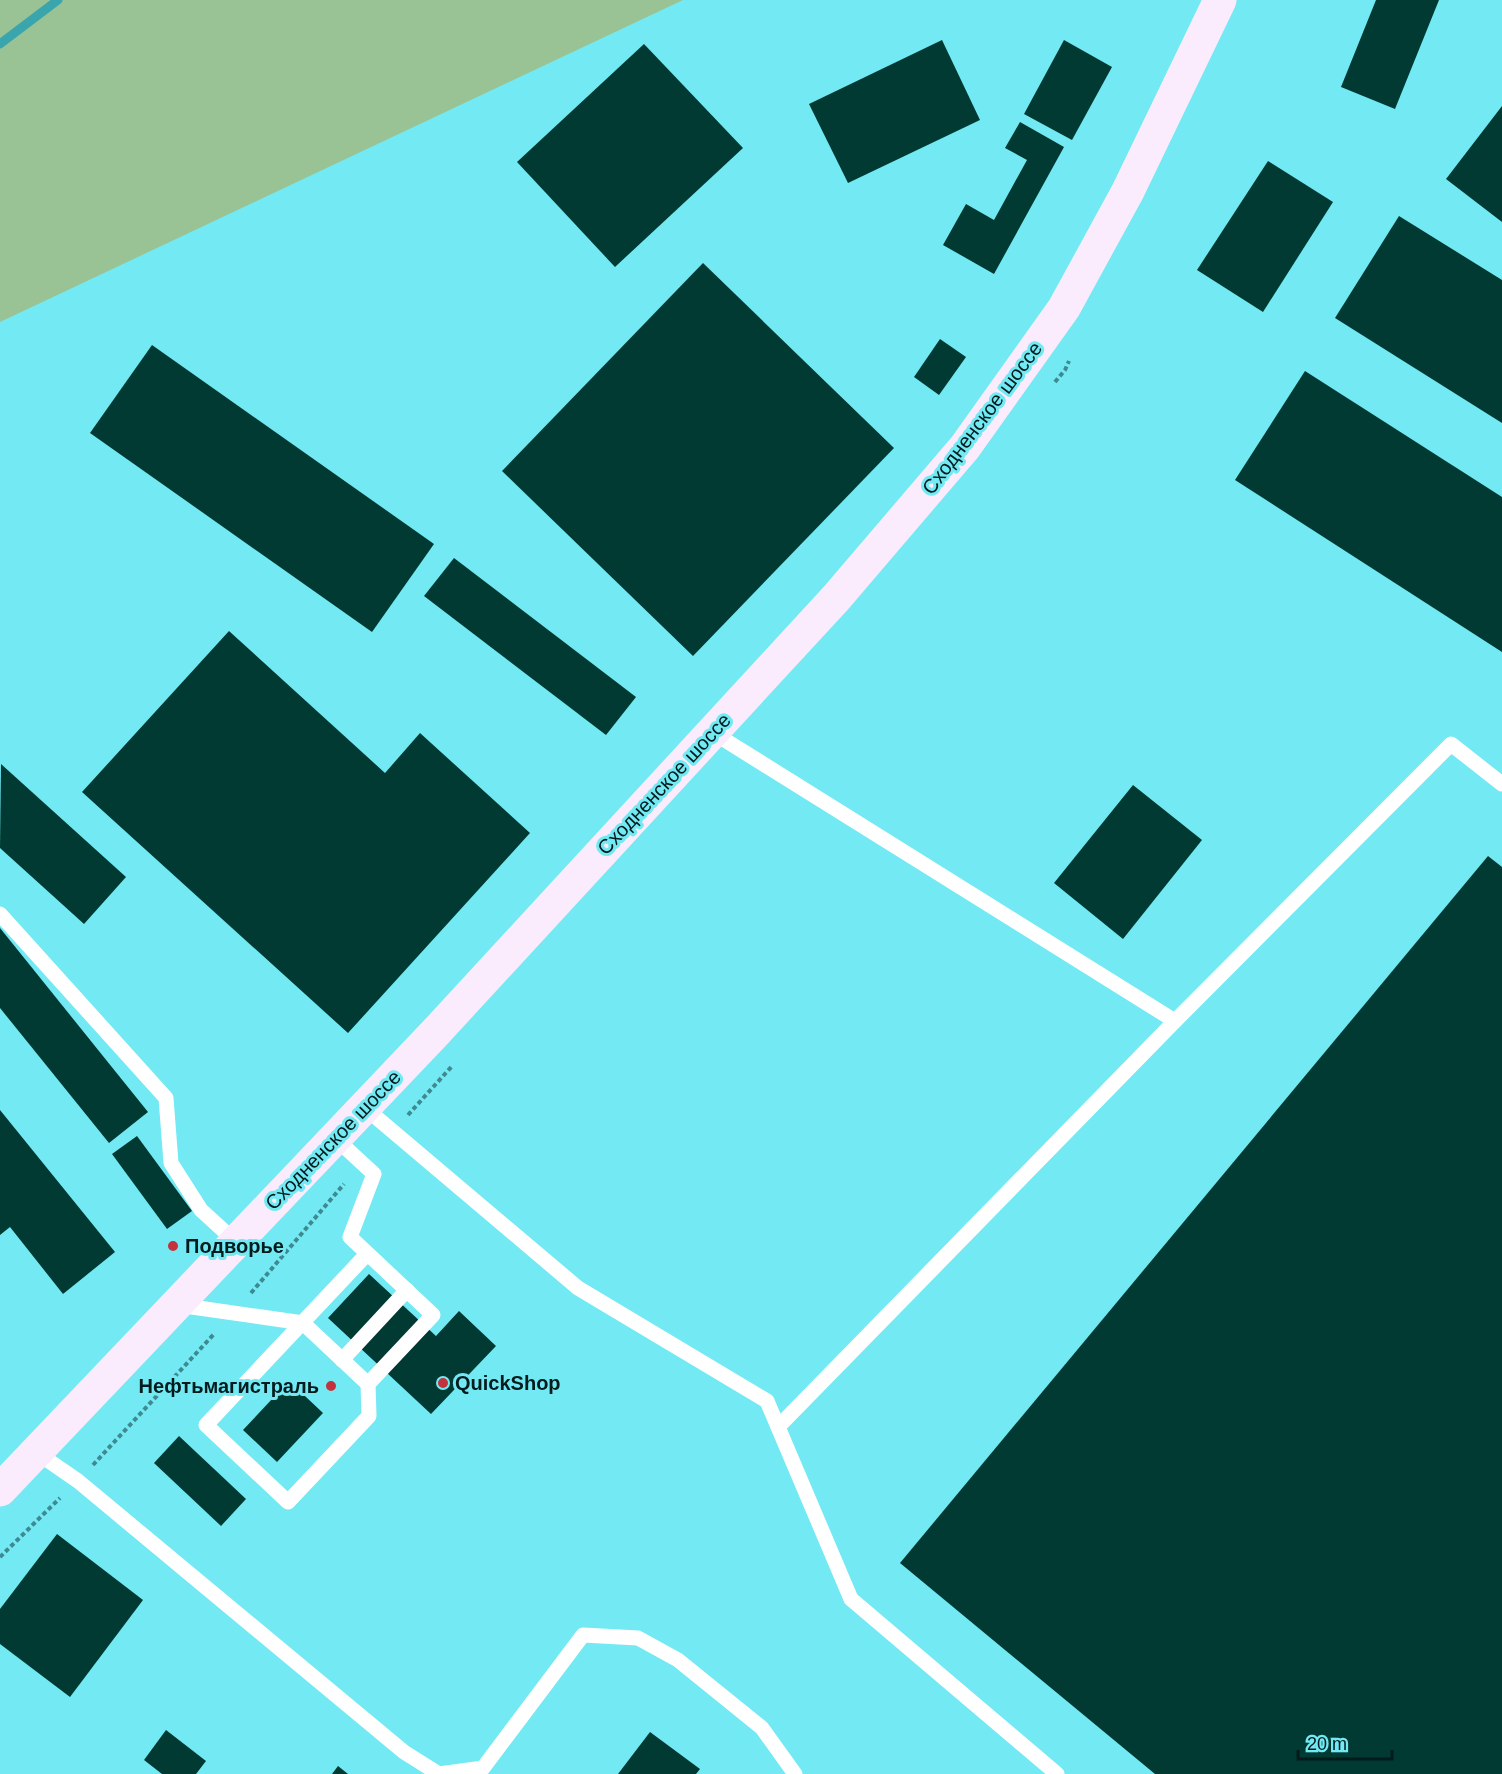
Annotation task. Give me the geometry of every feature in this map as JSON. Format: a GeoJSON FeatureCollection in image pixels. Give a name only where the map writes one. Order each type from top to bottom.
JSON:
{"type":"FeatureCollection","features":[{"type":"Feature","properties":{"kind":"main road","name":"Сходненское шоссе"},"geometry":{"type":"LineString","coordinates":[[0,1490],[435,1033],[836,598],[965,447],[1064,308],[1128,192],[1220,0]]}},
{"type":"Feature","properties":{"kind":"lane"},"geometry":{"type":"LineString","coordinates":[[712,732],[1175,1021]]}},
{"type":"Feature","properties":{"kind":"lane"},"geometry":{"type":"LineString","coordinates":[[778,1427],[1175,1021],[1451,744],[1502,784]]}},
{"type":"Feature","properties":{"kind":"lane"},"geometry":{"type":"LineString","coordinates":[[0,914],[166,1098],[171,1163],[201,1210],[236,1242]]}},
{"type":"Feature","properties":{"kind":"lane"},"geometry":{"type":"LineString","coordinates":[[364,1107],[578,1288],[767,1401],[851,1599],[1057,1774]]}},
{"type":"Feature","properties":{"kind":"lane"},"geometry":{"type":"LineString","coordinates":[[335,1138],[374,1174],[350,1237],[433,1315],[368,1384],[369,1416],[288,1502],[206,1425],[367,1254]]}},
{"type":"Feature","properties":{"kind":"lane"},"geometry":{"type":"LineString","coordinates":[[342,1360],[407,1290]]}},
{"type":"Feature","properties":{"kind":"lane"},"geometry":{"type":"LineString","coordinates":[[176,1305],[303,1323],[368,1384]]}},
{"type":"Feature","properties":{"kind":"lane"},"geometry":{"type":"LineString","coordinates":[[36,1452],[78,1481],[404,1752],[439,1774],[483,1768],[584,1635],[638,1638],[678,1660],[762,1728],[795,1774]]}},
{"type":"Feature","properties":{"kind":"green space"},"geometry":{"type":"Polygon","coordinates":[[[0,0],[683,0],[0,322],[0,0]]]}},
{"type":"Feature","properties":{"kind":"building"},"geometry":{"type":"Polygon","coordinates":[[[1376,0],[1439,0],[1395,109],[1341,87],[1376,0]]]}},
{"type":"Feature","properties":{"kind":"building"},"geometry":{"type":"Polygon","coordinates":[[[942,40],[980,120],[848,183],[809,104],[942,40]]]}},
{"type":"Feature","properties":{"kind":"building"},"geometry":{"type":"Polygon","coordinates":[[[1064,40],[1112,67],[1072,140],[1024,114],[1064,40]]]}},
{"type":"Feature","properties":{"kind":"building"},"geometry":{"type":"Polygon","coordinates":[[[644,44],[743,148],[615,267],[517,162],[644,44]]]}},
{"type":"Feature","properties":{"kind":"building"},"geometry":{"type":"Polygon","coordinates":[[[1502,106],[1502,222],[1446,179],[1502,106]]]}},
{"type":"Feature","properties":{"kind":"building"},"geometry":{"type":"Polygon","coordinates":[[[1020,122],[1064,147],[994,274],[943,245],[966,204],[994,220],[1027,160],[1005,148],[1020,122]]]}},
{"type":"Feature","properties":{"kind":"building"},"geometry":{"type":"Polygon","coordinates":[[[1268,161],[1333,202],[1263,312],[1197,270],[1268,161]]]}},
{"type":"Feature","properties":{"kind":"building"},"geometry":{"type":"Polygon","coordinates":[[[1399,216],[1502,280],[1502,423],[1335,318],[1399,216]]]}},
{"type":"Feature","properties":{"kind":"building"},"geometry":{"type":"Polygon","coordinates":[[[703,263],[894,448],[693,656],[502,471],[703,263]]]}},
{"type":"Feature","properties":{"kind":"building"},"geometry":{"type":"Polygon","coordinates":[[[940,339],[966,357],[939,395],[914,377],[940,339]]]}},
{"type":"Feature","properties":{"kind":"building"},"geometry":{"type":"Polygon","coordinates":[[[152,345],[434,544],[372,632],[90,433],[152,345]]]}},
{"type":"Feature","properties":{"kind":"building"},"geometry":{"type":"Polygon","coordinates":[[[1305,371],[1502,497],[1502,652],[1235,480],[1305,371]]]}},
{"type":"Feature","properties":{"kind":"building"},"geometry":{"type":"Polygon","coordinates":[[[454,558],[636,697],[606,735],[424,596],[454,558]]]}},
{"type":"Feature","properties":{"kind":"building"},"geometry":{"type":"Polygon","coordinates":[[[229,631],[385,773],[420,733],[530,833],[348,1033],[82,792],[229,631]]]}},
{"type":"Feature","properties":{"kind":"building"},"geometry":{"type":"Polygon","coordinates":[[[1,764],[126,877],[84,924],[0,848],[1,764]]]}},
{"type":"Feature","properties":{"kind":"building"},"geometry":{"type":"Polygon","coordinates":[[[1133,785],[1202,840],[1123,939],[1054,883],[1133,785]]]}},
{"type":"Feature","properties":{"kind":"building"},"geometry":{"type":"Polygon","coordinates":[[[1488,856],[1502,867],[1502,1774],[1155,1774],[900,1563],[1488,856]]]}},
{"type":"Feature","properties":{"kind":"building"},"geometry":{"type":"Polygon","coordinates":[[[0,928],[148,1112],[109,1143],[0,1008],[0,928]]]}},
{"type":"Feature","properties":{"kind":"building"},"geometry":{"type":"Polygon","coordinates":[[[0,1110],[115,1252],[63,1294],[10,1227],[0,1235],[0,1110]]]}},
{"type":"Feature","properties":{"kind":"building"},"geometry":{"type":"Polygon","coordinates":[[[137,1136],[192,1211],[167,1229],[112,1154],[137,1136]]]}},
{"type":"Feature","properties":{"kind":"building"},"geometry":{"type":"Polygon","coordinates":[[[369,1274],[436,1336],[459,1311],[496,1346],[431,1414],[328,1318],[369,1274]]]}},
{"type":"Feature","properties":{"kind":"building"},"geometry":{"type":"Polygon","coordinates":[[[289,1381],[323,1413],[277,1462],[243,1430],[289,1381]]]}},
{"type":"Feature","properties":{"kind":"building"},"geometry":{"type":"Polygon","coordinates":[[[179,1436],[246,1499],[221,1526],[154,1463],[179,1436]]]}},
{"type":"Feature","properties":{"kind":"building"},"geometry":{"type":"Polygon","coordinates":[[[57,1534],[143,1600],[70,1697],[0,1644],[0,1609],[57,1534]]]}},
{"type":"Feature","properties":{"kind":"building"},"geometry":{"type":"Polygon","coordinates":[[[166,1730],[206,1761],[196,1774],[162,1774],[144,1760],[166,1730]]]}},
{"type":"Feature","properties":{"kind":"building"},"geometry":{"type":"Polygon","coordinates":[[[650,1732],[700,1769],[696,1774],[618,1774],[650,1732]]]}},
{"type":"Feature","properties":{"kind":"building"},"geometry":{"type":"Polygon","coordinates":[[[338,1766],[348,1774],[332,1774],[338,1766]]]}},
{"type":"Feature","properties":{"kind":"waterway"},"geometry":{"type":"LineString","coordinates":[[0,44],[58,0]]}},
{"type":"Feature","properties":{"kind":"place","name":"Подворье"},"geometry":{"type":"Point","coordinates":[173,1246]}},
{"type":"Feature","properties":{"kind":"place","name":"QuickShop"},"geometry":{"type":"Point","coordinates":[443,1383]}},
{"type":"Feature","properties":{"kind":"place","name":"Нефтьмагистраль"},"geometry":{"type":"Point","coordinates":[331,1386]}}]}
